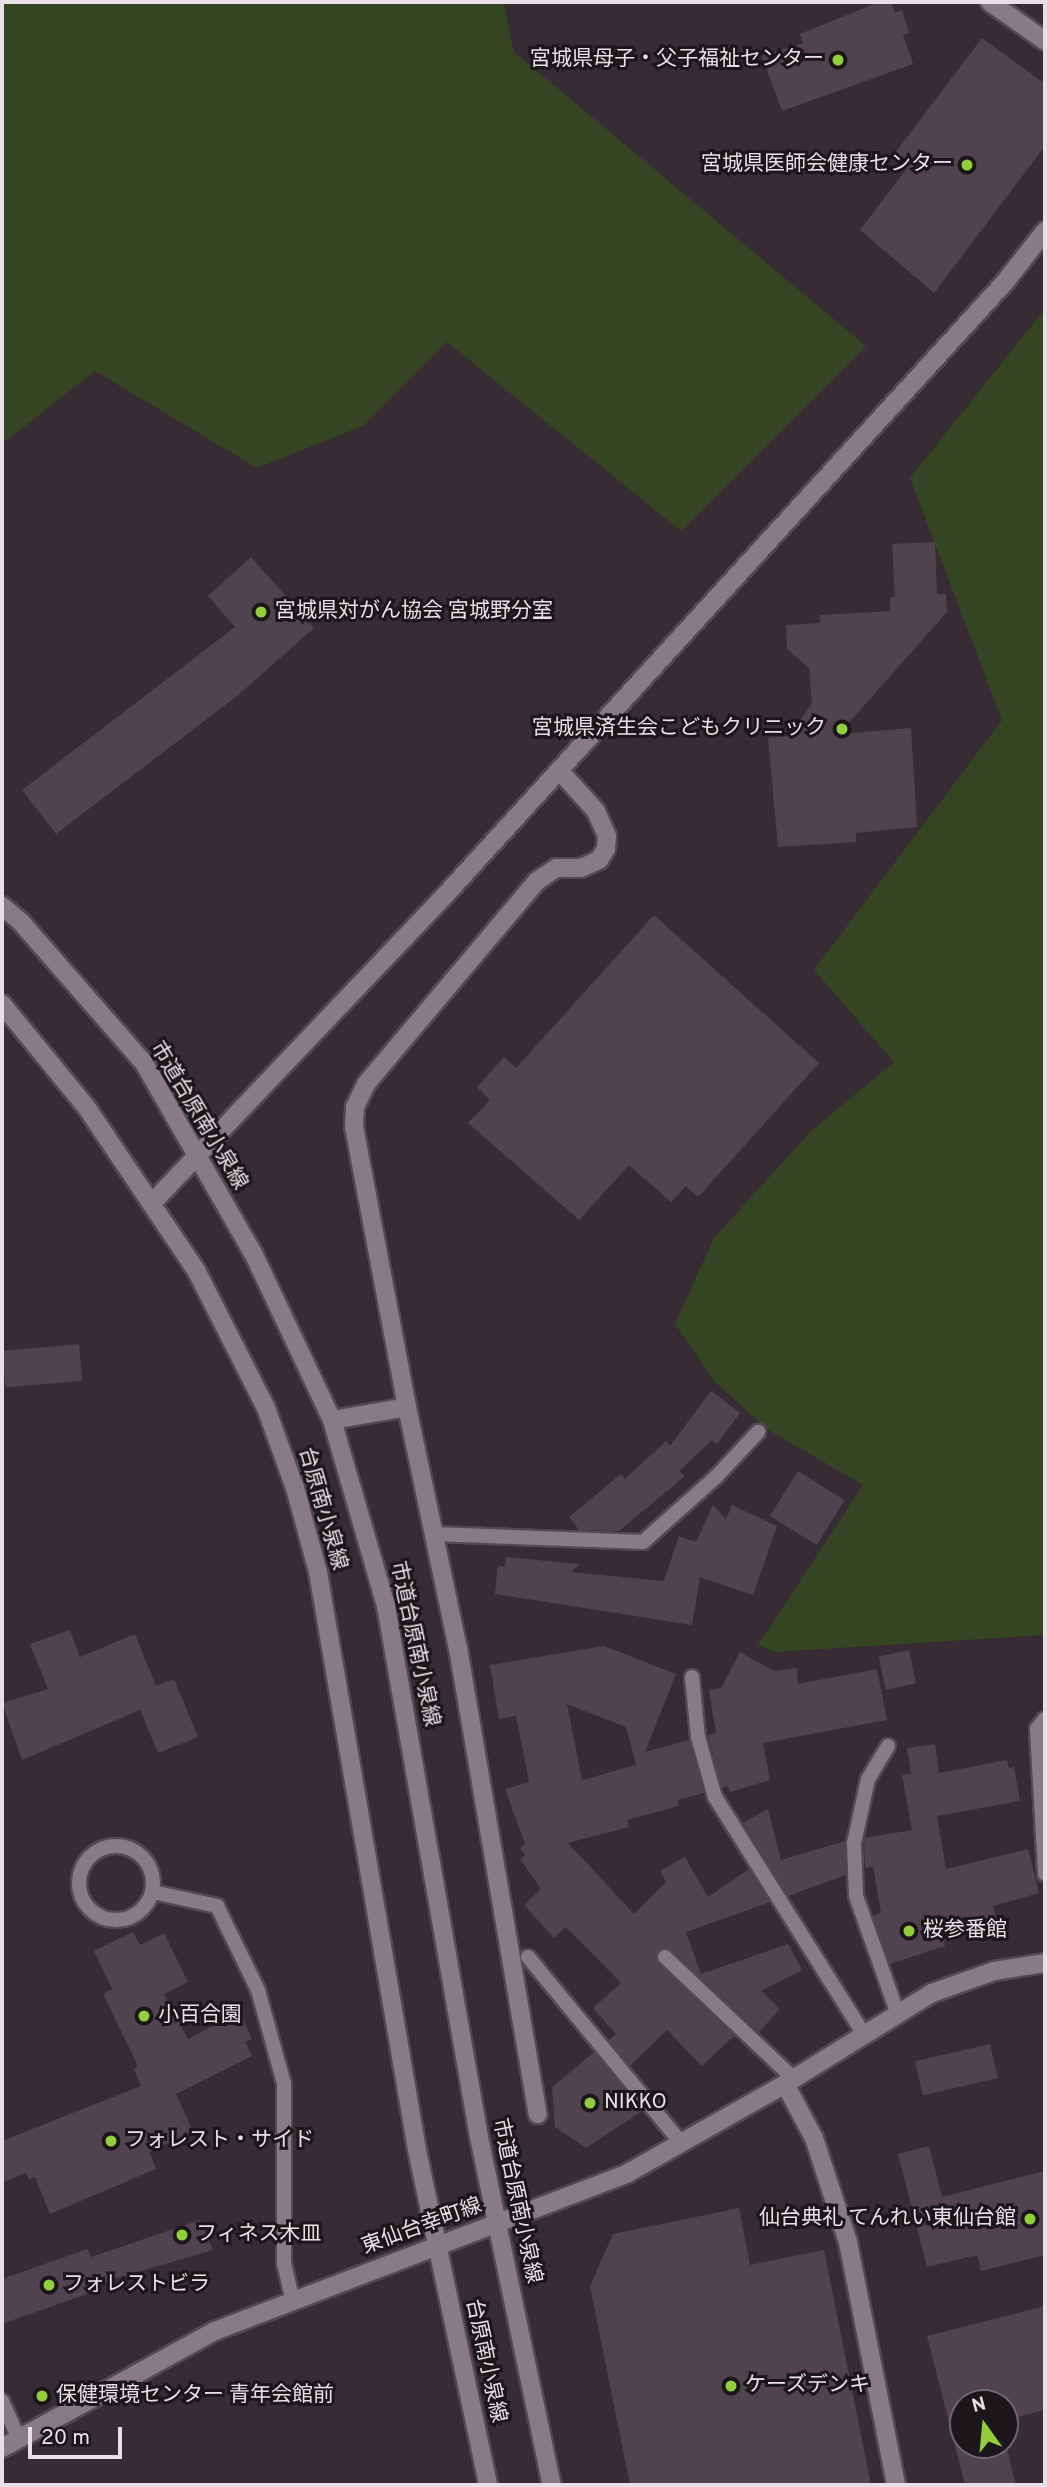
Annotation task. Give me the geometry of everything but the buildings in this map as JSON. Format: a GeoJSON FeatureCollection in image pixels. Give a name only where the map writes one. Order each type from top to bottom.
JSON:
{"type":"FeatureCollection","features":[{"type":"Feature","properties":{"kind":"street"},"geometry":{"type":"LineString","coordinates":[[990,2],[1045,41]]}},
{"type":"Feature","properties":{"kind":"street"},"geometry":{"type":"LineString","coordinates":[[153,1202],[200,1157],[559,770],[1005,282],[1045,231]]}},
{"type":"Feature","properties":{"kind":"street"},"geometry":{"type":"LineString","coordinates":[[538,2114],[435,1534],[407,1407],[354,1127],[355,1107],[366,1084],[537,881],[556,869],[581,868],[598,860],[606,849],[607,836],[596,811],[559,770]]}},
{"type":"Feature","properties":{"kind":"street","name":"市道台原南小泉線"},"geometry":{"type":"LineString","coordinates":[[2,906],[20,921],[144,1063],[254,1255],[332,1420],[386,1605],[496,2224],[552,2485]]}},
{"type":"Feature","properties":{"kind":"street","name":"台原南小泉線"},"geometry":{"type":"LineString","coordinates":[[2,1004],[87,1108],[153,1202],[197,1272],[252,1378],[295,1488],[318,1572],[410,2101],[437,2246],[488,2485]]}},
{"type":"Feature","properties":{"kind":"street"},"geometry":{"type":"LineString","coordinates":[[332,1420],[407,1407]]}},
{"type":"Feature","properties":{"kind":"street","name":"東仙台幸町線"},"geometry":{"type":"LineString","coordinates":[[2,2448],[215,2331],[292,2298],[628,2173],[789,2081],[897,2012],[964,1979],[1045,1963]]}},
{"type":"Feature","properties":{"kind":"street"},"geometry":{"type":"LineString","coordinates":[[789,2081],[814,2138],[848,2242],[896,2485]]}},
{"type":"Feature","properties":{"kind":"lane"},"geometry":{"type":"LineString","coordinates":[[435,1534],[643,1542],[758,1432]]}},
{"type":"Feature","properties":{"kind":"lane"},"geometry":{"type":"LineString","coordinates":[[692,1677],[698,1737],[715,1797],[863,2033]]}},
{"type":"Feature","properties":{"kind":"lane"},"geometry":{"type":"LineString","coordinates":[[1045,1719],[1037,1729],[1045,1874]]}},
{"type":"Feature","properties":{"kind":"lane"},"geometry":{"type":"LineString","coordinates":[[888,1746],[868,1779],[854,1843],[856,1896],[897,2012]]}},
{"type":"Feature","properties":{"kind":"lane"},"geometry":{"type":"LineString","coordinates":[[107,1846],[132,1848],[150,1866],[153,1892],[140,1912],[118,1920],[106,1919],[95,1914],[80,1895],[80,1871],[95,1851],[107,1846]]}},
{"type":"Feature","properties":{"kind":"lane"},"geometry":{"type":"LineString","coordinates":[[153,1892],[217,1906],[258,1990],[284,2084],[284,2263],[292,2298]]}},
{"type":"Feature","properties":{"kind":"lane"},"geometry":{"type":"LineString","coordinates":[[528,1956],[682,2144]]}},
{"type":"Feature","properties":{"kind":"lane"},"geometry":{"type":"LineString","coordinates":[[665,1957],[789,2081]]}},
{"type":"Feature","properties":{"kind":"lane"},"geometry":{"type":"LineString","coordinates":[[2,2401],[19,2439]]}},
{"type":"Feature","properties":{"kind":"green space"},"geometry":{"type":"Polygon","coordinates":[[[2,2],[504,2],[514,52],[866,346],[681,531],[447,342],[363,426],[257,468],[95,371],[2,444],[2,2]]]}},
{"type":"Feature","properties":{"kind":"green space"},"geometry":{"type":"Polygon","coordinates":[[[1045,309],[1045,1635],[775,1652],[758,1645],[863,1485],[767,1429],[715,1382],[675,1324],[714,1238],[812,1130],[894,1062],[814,970],[1002,720],[910,478],[1045,309]]]}},
{"type":"Feature","properties":{"kind":"place","name":"宮城県母子・父子福祉センター"},"geometry":{"type":"Point","coordinates":[838,60]}},
{"type":"Feature","properties":{"kind":"place","name":"宮城県医師会健康センター"},"geometry":{"type":"Point","coordinates":[967,165]}},
{"type":"Feature","properties":{"kind":"place","name":"宮城県対がん協会 宮城野分室"},"geometry":{"type":"Point","coordinates":[261,612]}},
{"type":"Feature","properties":{"kind":"place","name":"宮城県済生会こどもクリニック"},"geometry":{"type":"Point","coordinates":[842,729]}},
{"type":"Feature","properties":{"kind":"place","name":"桜参番館"},"geometry":{"type":"Point","coordinates":[909,1931]}},
{"type":"Feature","properties":{"kind":"place","name":"小百合園"},"geometry":{"type":"Point","coordinates":[144,2016]}},
{"type":"Feature","properties":{"kind":"place","name":"NIKKO"},"geometry":{"type":"Point","coordinates":[590,2103]}},
{"type":"Feature","properties":{"kind":"place","name":"フォレスト・サイド"},"geometry":{"type":"Point","coordinates":[111,2141]}},
{"type":"Feature","properties":{"kind":"place","name":"仙台典礼 てんれい東仙台館"},"geometry":{"type":"Point","coordinates":[1030,2219]}},
{"type":"Feature","properties":{"kind":"place","name":"フィネス木皿"},"geometry":{"type":"Point","coordinates":[182,2235]}},
{"type":"Feature","properties":{"kind":"place","name":"フォレストビラ"},"geometry":{"type":"Point","coordinates":[49,2285]}},
{"type":"Feature","properties":{"kind":"place","name":"ケーズデンキ"},"geometry":{"type":"Point","coordinates":[731,2386]}},
{"type":"Feature","properties":{"kind":"place","name":"保健環境センター 青年会館前"},"geometry":{"type":"Point","coordinates":[42,2396]}}]}
